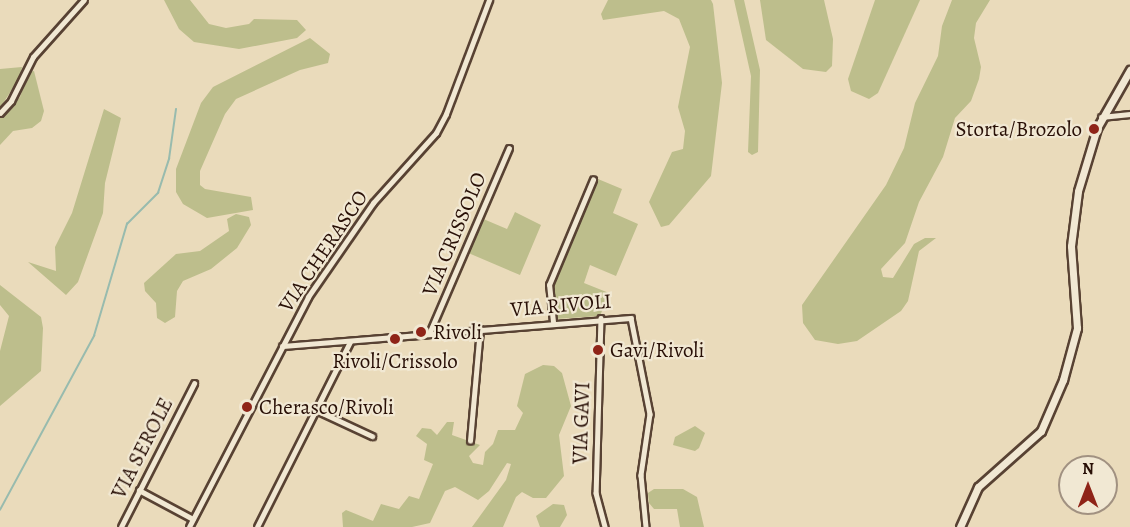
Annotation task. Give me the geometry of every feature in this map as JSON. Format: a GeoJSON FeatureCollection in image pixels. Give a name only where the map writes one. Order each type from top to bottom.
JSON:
{"type":"FeatureCollection","features":[{"type":"Feature","properties":{"kind":"main road"},"geometry":{"type":"LineString","coordinates":[[960,527],[978,487],[1041,431],[1070,362],[1077,314],[1071,230],[1083,170],[1101,117],[1130,70]]}},
{"type":"Feature","properties":{"kind":"street"},"geometry":{"type":"LineString","coordinates":[[0,113],[11,101],[33,57],[84,0]]}},
{"type":"Feature","properties":{"kind":"street","name":"VIA CHERASCO"},"geometry":{"type":"LineString","coordinates":[[189,527],[308,297],[373,203],[436,133],[489,0]]}},
{"type":"Feature","properties":{"kind":"street"},"geometry":{"type":"LineString","coordinates":[[1101,117],[1130,114]]}},
{"type":"Feature","properties":{"kind":"street","name":"VIA CRISSOLO"},"geometry":{"type":"LineString","coordinates":[[429,334],[509,148]]}},
{"type":"Feature","properties":{"kind":"street"},"geometry":{"type":"LineString","coordinates":[[553,322],[548,289],[593,180]]}},
{"type":"Feature","properties":{"kind":"street","name":"VIA RIVOLI"},"geometry":{"type":"LineString","coordinates":[[282,346],[628,317],[634,321],[650,414],[641,475],[646,527]]}},
{"type":"Feature","properties":{"kind":"street","name":"VIA GAVI"},"geometry":{"type":"LineString","coordinates":[[601,318],[596,493],[605,527]]}},
{"type":"Feature","properties":{"kind":"street"},"geometry":{"type":"LineString","coordinates":[[470,441],[480,329]]}},
{"type":"Feature","properties":{"kind":"street"},"geometry":{"type":"LineString","coordinates":[[257,527],[350,342]]}},
{"type":"Feature","properties":{"kind":"street","name":"VIA SEROLE"},"geometry":{"type":"LineString","coordinates":[[121,527],[194,384]]}},
{"type":"Feature","properties":{"kind":"street"},"geometry":{"type":"LineString","coordinates":[[316,410],[372,436]]}},
{"type":"Feature","properties":{"kind":"street"},"geometry":{"type":"LineString","coordinates":[[139,490],[193,519]]}},
{"type":"Feature","properties":{"kind":"green space"},"geometry":{"type":"Polygon","coordinates":[[[164,0],[190,0],[209,24],[226,28],[249,24],[254,19],[297,20],[306,30],[297,38],[239,49],[194,42],[179,29],[164,0]]]}},
{"type":"Feature","properties":{"kind":"green space"},"geometry":{"type":"Polygon","coordinates":[[[608,0],[711,0],[713,4],[722,83],[711,176],[669,225],[661,227],[649,202],[672,152],[683,149],[685,131],[678,107],[690,47],[679,19],[664,11],[603,20],[601,14],[608,0]]]}},
{"type":"Feature","properties":{"kind":"green space"},"geometry":{"type":"Polygon","coordinates":[[[734,0],[744,0],[760,70],[758,152],[752,155],[748,152],[751,76],[734,0]]]}},
{"type":"Feature","properties":{"kind":"green space"},"geometry":{"type":"Polygon","coordinates":[[[760,0],[824,0],[833,39],[832,66],[826,72],[803,69],[766,40],[760,0]]]}},
{"type":"Feature","properties":{"kind":"green space"},"geometry":{"type":"Polygon","coordinates":[[[875,0],[920,0],[878,93],[869,99],[851,91],[848,79],[875,0]]]}},
{"type":"Feature","properties":{"kind":"green space"},"geometry":{"type":"Polygon","coordinates":[[[952,0],[990,0],[976,23],[974,38],[981,67],[979,79],[971,101],[955,118],[943,157],[919,202],[905,243],[881,269],[883,277],[893,278],[914,244],[925,238],[936,238],[919,251],[908,301],[901,311],[857,341],[838,344],[815,340],[803,323],[802,305],[886,185],[904,148],[915,103],[938,56],[942,26],[952,0]]]}},
{"type":"Feature","properties":{"kind":"green space"},"geometry":{"type":"Polygon","coordinates":[[[310,38],[330,54],[328,63],[300,70],[236,99],[225,114],[200,171],[200,185],[205,189],[251,197],[253,210],[207,218],[183,204],[176,192],[176,169],[201,103],[213,87],[310,38]]]}},
{"type":"Feature","properties":{"kind":"green space"},"geometry":{"type":"Polygon","coordinates":[[[22,67],[20,77],[0,108],[0,69],[22,67]]]}},
{"type":"Feature","properties":{"kind":"green space"},"geometry":{"type":"Polygon","coordinates":[[[34,71],[44,111],[41,121],[32,128],[13,131],[0,145],[0,118],[20,97],[29,72],[34,71]]]}},
{"type":"Feature","properties":{"kind":"green space"},"geometry":{"type":"Polygon","coordinates":[[[104,109],[121,118],[105,183],[103,213],[78,282],[66,295],[28,262],[56,271],[55,247],[72,213],[104,109]]]}},
{"type":"Feature","properties":{"kind":"green space"},"geometry":{"type":"Polygon","coordinates":[[[598,179],[622,189],[613,213],[638,224],[616,276],[590,265],[584,283],[609,293],[600,316],[555,319],[550,291],[598,179]]]}},
{"type":"Feature","properties":{"kind":"green space"},"geometry":{"type":"Polygon","coordinates":[[[515,212],[541,225],[520,275],[466,252],[481,218],[507,229],[515,212]]]}},
{"type":"Feature","properties":{"kind":"green space"},"geometry":{"type":"Polygon","coordinates":[[[236,214],[249,217],[251,225],[237,248],[211,269],[183,281],[177,291],[175,317],[165,323],[157,318],[156,303],[145,291],[144,283],[176,254],[200,251],[229,231],[227,219],[236,214]]]}},
{"type":"Feature","properties":{"kind":"green space"},"geometry":{"type":"Polygon","coordinates":[[[0,285],[41,317],[43,328],[41,371],[0,406],[0,351],[9,316],[0,305],[0,285]]]}},
{"type":"Feature","properties":{"kind":"green space"},"geometry":{"type":"Polygon","coordinates":[[[543,365],[554,366],[562,373],[571,406],[559,435],[564,476],[546,498],[533,498],[522,492],[516,497],[503,527],[472,527],[506,480],[511,464],[507,463],[489,491],[478,500],[455,487],[445,491],[430,523],[412,527],[343,527],[342,513],[346,510],[373,521],[381,504],[399,509],[409,496],[419,499],[433,464],[424,460],[427,444],[416,436],[422,428],[431,429],[437,435],[447,422],[454,422],[452,435],[480,445],[469,456],[473,463],[483,465],[485,452],[493,444],[498,430],[515,430],[523,413],[517,406],[525,374],[543,365]]]}},
{"type":"Feature","properties":{"kind":"green space"},"geometry":{"type":"Polygon","coordinates":[[[695,426],[705,433],[699,448],[695,451],[673,445],[675,437],[695,426]]]}},
{"type":"Feature","properties":{"kind":"green space"},"geometry":{"type":"Polygon","coordinates":[[[654,489],[683,489],[697,497],[704,527],[680,527],[677,509],[654,509],[649,503],[648,493],[654,489]]]}},
{"type":"Feature","properties":{"kind":"green space"},"geometry":{"type":"Polygon","coordinates":[[[553,504],[564,505],[567,515],[560,527],[540,527],[536,516],[553,504]]]}},
{"type":"Feature","properties":{"kind":"waterway"},"geometry":{"type":"LineString","coordinates":[[0,510],[94,336],[127,224],[158,193],[169,159],[176,109]]}},
{"type":"Feature","properties":{"kind":"place","name":"Storta/Brozolo"},"geometry":{"type":"Point","coordinates":[1094,129]}},
{"type":"Feature","properties":{"kind":"place","name":"Rivoli"},"geometry":{"type":"Point","coordinates":[421,332]}},
{"type":"Feature","properties":{"kind":"place","name":"Rivoli/Crissolo"},"geometry":{"type":"Point","coordinates":[395,339]}},
{"type":"Feature","properties":{"kind":"place","name":"Gavi/Rivoli"},"geometry":{"type":"Point","coordinates":[598,350]}},
{"type":"Feature","properties":{"kind":"place","name":"Cherasco/Rivoli"},"geometry":{"type":"Point","coordinates":[247,407]}}]}
